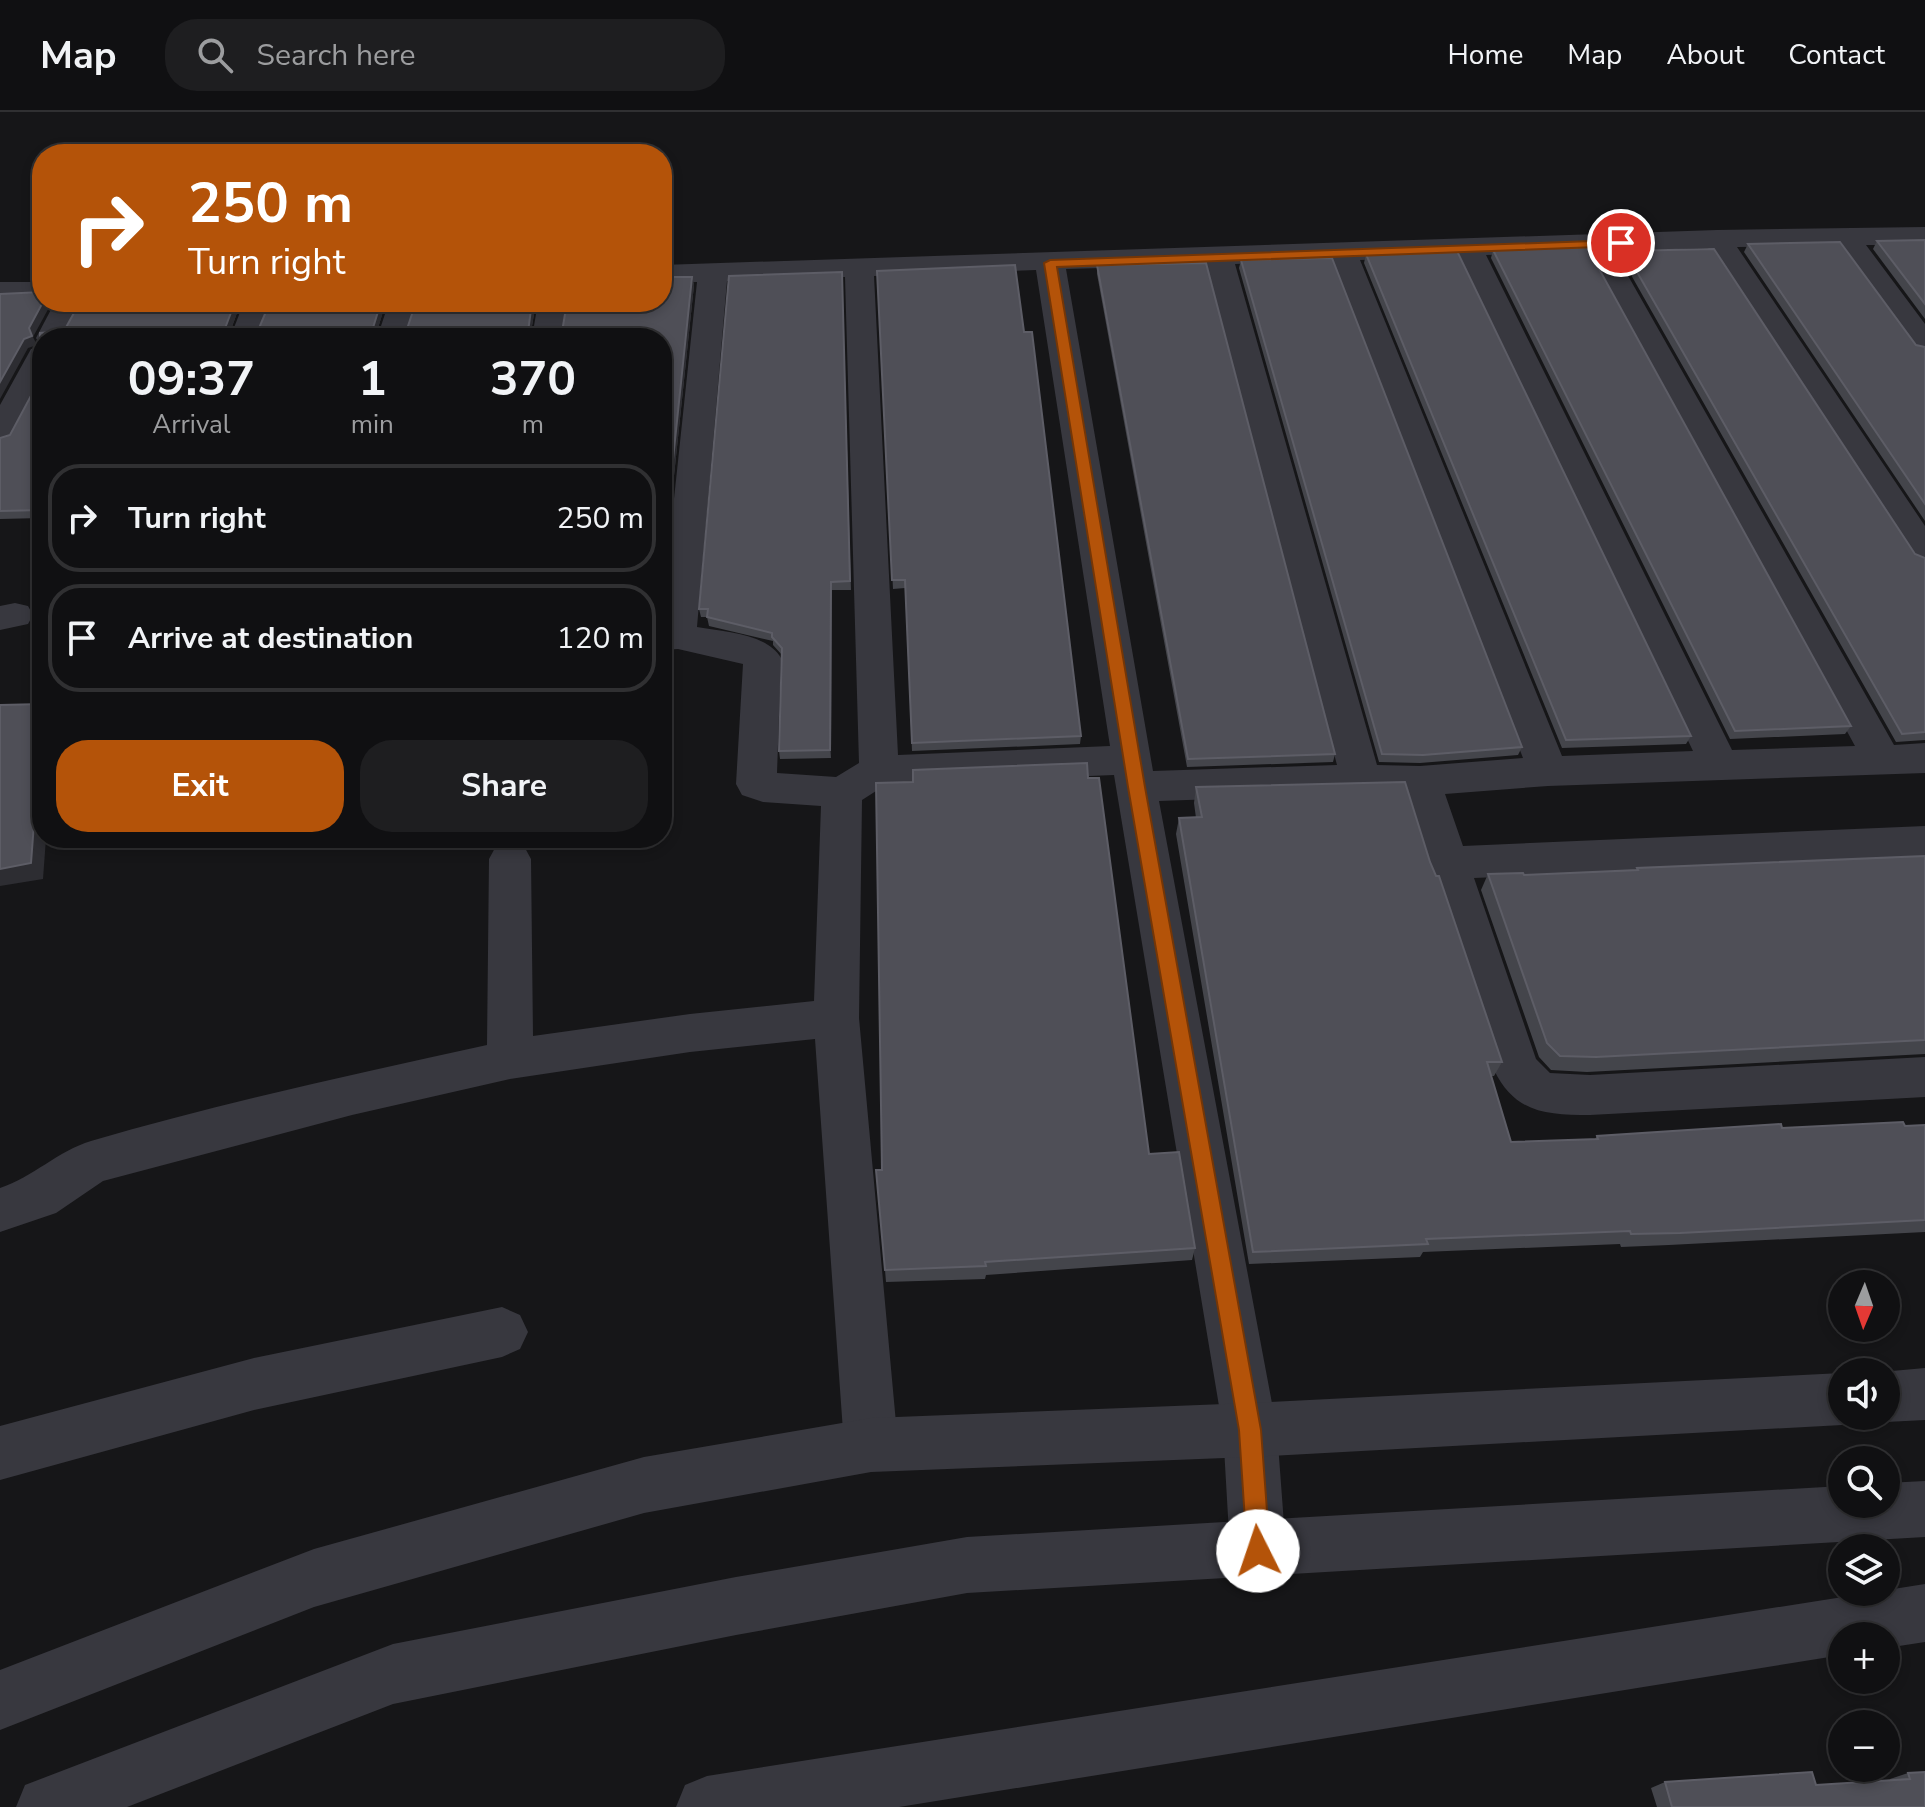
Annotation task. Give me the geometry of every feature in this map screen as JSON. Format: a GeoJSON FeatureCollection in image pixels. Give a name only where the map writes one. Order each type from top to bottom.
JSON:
{"type":"FeatureCollection","features":[{"type":"Feature","properties":{"kind":"street"},"geometry":{"type":"LineString","coordinates":[[672,274],[1219,258],[1717,239],[1925,236]]}},
{"type":"Feature","properties":{"kind":"street"},"geometry":{"type":"LineString","coordinates":[[1845,237],[1925,345]]}},
{"type":"Feature","properties":{"kind":"street"},"geometry":{"type":"LineString","coordinates":[[1717,239],[1925,553]]}},
{"type":"Feature","properties":{"kind":"street"},"geometry":{"type":"LineString","coordinates":[[1596,244],[1882,759]]}},
{"type":"Feature","properties":{"kind":"street"},"geometry":{"type":"LineString","coordinates":[[1468,248],[1719,765]]}},
{"type":"Feature","properties":{"kind":"street"},"geometry":{"type":"LineString","coordinates":[[1342,252],[1548,771]]}},
{"type":"Feature","properties":{"kind":"street"},"geometry":{"type":"LineString","coordinates":[[1219,258],[1361,779]]}},
{"type":"Feature","properties":{"kind":"street"},"geometry":{"type":"LineString","coordinates":[[1050,263],[1134,773],[1250,1430],[1258,1551]]}},
{"type":"Feature","properties":{"kind":"street"},"geometry":{"type":"LineString","coordinates":[[859,268],[879,770]]}},
{"type":"Feature","properties":{"kind":"street"},"geometry":{"type":"LineString","coordinates":[[672,620],[713,273]]}},
{"type":"Feature","properties":{"kind":"street"},"geometry":{"type":"LineString","coordinates":[[0,291],[32,291]]}},
{"type":"Feature","properties":{"kind":"street"},"geometry":{"type":"LineString","coordinates":[[0,435],[32,375]]}},
{"type":"Feature","properties":{"kind":"street"},"geometry":{"type":"LineString","coordinates":[[672,637],[748,650],[762,658],[756,784],[763,787],[842,793],[879,770],[1420,781],[1548,771],[1925,758]]}},
{"type":"Feature","properties":{"kind":"street"},"geometry":{"type":"LineString","coordinates":[[1420,781],[1450,863],[1505,1041],[1517,1070],[1536,1090],[1557,1095],[1590,1095],[1925,1077]]}},
{"type":"Feature","properties":{"kind":"street"},"geometry":{"type":"LineString","coordinates":[[842,793],[836,1018],[871,1445]]}},
{"type":"Feature","properties":{"kind":"street"},"geometry":{"type":"LineString","coordinates":[[1450,863],[1925,842]]}},
{"type":"Feature","properties":{"kind":"street"},"geometry":{"type":"LineString","coordinates":[[510,859],[510,1059]]}},
{"type":"Feature","properties":{"kind":"street"},"geometry":{"type":"LineString","coordinates":[[0,1210],[39,1197],[90,1163],[352,1095],[510,1059],[690,1033],[836,1018]]}},
{"type":"Feature","properties":{"kind":"street"},"geometry":{"type":"LineString","coordinates":[[0,1453],[254,1384],[502,1332]]}},
{"type":"Feature","properties":{"kind":"street"},"geometry":{"type":"LineString","coordinates":[[1900,1395],[1925,1394]]}},
{"type":"Feature","properties":{"kind":"street"},"geometry":{"type":"LineString","coordinates":[[0,1700],[314,1578],[644,1485],[871,1445],[1250,1430],[1828,1400]]}},
{"type":"Feature","properties":{"kind":"street"},"geometry":{"type":"LineString","coordinates":[[47,1807],[393,1674],[736,1606],[967,1565],[1258,1551],[1925,1509]]}},
{"type":"Feature","properties":{"kind":"street"},"geometry":{"type":"LineString","coordinates":[[707,1807],[1925,1613]]}},
{"type":"Feature","properties":{"kind":"building"},"geometry":{"type":"Polygon","coordinates":[[[1925,240],[1925,304],[1877,241],[1925,240]]]}},
{"type":"Feature","properties":{"kind":"building"},"geometry":{"type":"Polygon","coordinates":[[[1840,242],[1916,345],[1925,347],[1925,504],[1748,244],[1840,242]]]}},
{"type":"Feature","properties":{"kind":"building"},"geometry":{"type":"Polygon","coordinates":[[[1587,247],[1851,726],[1735,731],[1493,250],[1587,247]]]}},
{"type":"Feature","properties":{"kind":"building"},"geometry":{"type":"Polygon","coordinates":[[[1714,249],[1915,554],[1925,558],[1925,732],[1902,734],[1625,251],[1714,249]]]}},
{"type":"Feature","properties":{"kind":"building"},"geometry":{"type":"Polygon","coordinates":[[[1457,251],[1691,736],[1566,740],[1366,254],[1457,251]]]}},
{"type":"Feature","properties":{"kind":"building"},"geometry":{"type":"Polygon","coordinates":[[[1332,258],[1522,747],[1423,755],[1382,754],[1241,260],[1332,258]]]}},
{"type":"Feature","properties":{"kind":"building"},"geometry":{"type":"Polygon","coordinates":[[[1206,263],[1335,754],[1188,759],[1097,265],[1206,263]]]}},
{"type":"Feature","properties":{"kind":"building"},"geometry":{"type":"Polygon","coordinates":[[[1015,265],[1024,332],[1032,332],[1081,736],[912,743],[905,580],[892,580],[877,271],[1015,265]]]}},
{"type":"Feature","properties":{"kind":"building"},"geometry":{"type":"Polygon","coordinates":[[[842,272],[850,581],[831,582],[830,750],[779,751],[782,648],[772,633],[707,617],[708,609],[699,609],[729,276],[842,272]]]}},
{"type":"Feature","properties":{"kind":"building"},"geometry":{"type":"Polygon","coordinates":[[[672,277],[692,277],[672,469],[672,328],[563,328],[565,312],[672,312],[672,277]]]}},
{"type":"Feature","properties":{"kind":"building"},"geometry":{"type":"Polygon","coordinates":[[[32,292],[32,312],[38,312],[29,328],[32,336],[24,339],[0,382],[0,294],[32,292]]]}},
{"type":"Feature","properties":{"kind":"building"},"geometry":{"type":"Polygon","coordinates":[[[74,312],[231,312],[225,328],[66,328],[74,312]]]}},
{"type":"Feature","properties":{"kind":"building"},"geometry":{"type":"Polygon","coordinates":[[[266,312],[378,312],[373,328],[259,328],[266,312]]]}},
{"type":"Feature","properties":{"kind":"building"},"geometry":{"type":"Polygon","coordinates":[[[413,312],[531,312],[529,328],[407,328],[413,312]]]}},
{"type":"Feature","properties":{"kind":"building"},"geometry":{"type":"Polygon","coordinates":[[[32,394],[32,510],[0,511],[0,438],[10,435],[32,394]]]}},
{"type":"Feature","properties":{"kind":"building"},"geometry":{"type":"Polygon","coordinates":[[[32,704],[32,848],[31,863],[0,869],[0,705],[32,704]]]}},
{"type":"Feature","properties":{"kind":"building"},"geometry":{"type":"Polygon","coordinates":[[[1087,763],[1088,778],[1099,778],[1149,1154],[1179,1152],[1195,1248],[985,1262],[986,1266],[885,1270],[876,1170],[882,1170],[876,783],[913,782],[913,770],[1087,763]]]}},
{"type":"Feature","properties":{"kind":"building"},"geometry":{"type":"Polygon","coordinates":[[[1405,782],[1430,862],[1436,876],[1439,876],[1502,1062],[1487,1062],[1511,1142],[1598,1139],[1597,1136],[1781,1124],[1782,1128],[1903,1122],[1905,1126],[1925,1125],[1925,1220],[1680,1233],[1631,1234],[1630,1231],[1426,1239],[1428,1244],[1253,1252],[1179,818],[1202,817],[1196,787],[1405,782]]]}},
{"type":"Feature","properties":{"kind":"building"},"geometry":{"type":"Polygon","coordinates":[[[1925,856],[1925,1040],[1596,1057],[1560,1056],[1547,1043],[1488,874],[1524,875],[1925,856]]]}},
{"type":"Feature","properties":{"kind":"building"},"geometry":{"type":"Polygon","coordinates":[[[1812,1772],[1816,1785],[1900,1782],[1910,1779],[1908,1773],[1925,1772],[1925,1807],[1672,1807],[1665,1782],[1812,1772]]]}},
{"type":"Feature","properties":{"kind":"route"},"geometry":{"type":"LineString","coordinates":[[1258,1551],[1250,1430],[1136,787],[1050,263],[1621,243]]}}]}
